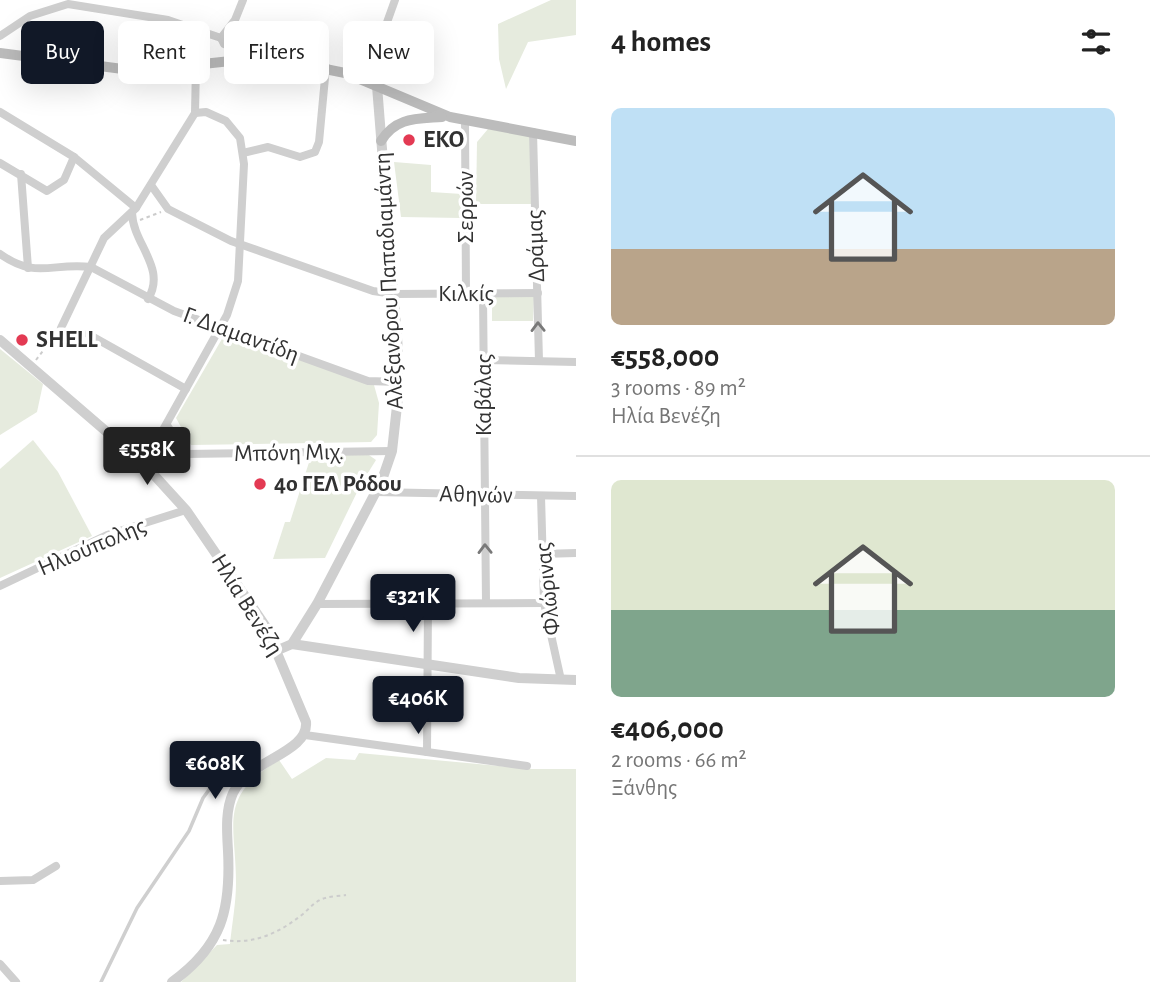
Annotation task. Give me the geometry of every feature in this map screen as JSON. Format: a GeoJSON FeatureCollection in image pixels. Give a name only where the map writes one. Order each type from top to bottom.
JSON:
{"type":"FeatureCollection","features":[{"type":"Feature","properties":{"kind":"main road"},"geometry":{"type":"LineString","coordinates":[[0,52],[118,70]]}},
{"type":"Feature","properties":{"kind":"main road"},"geometry":{"type":"LineString","coordinates":[[372,84],[450,117],[576,141]]}},
{"type":"Feature","properties":{"kind":"main road"},"geometry":{"type":"LineString","coordinates":[[381,142],[388,130],[404,120],[450,117]]}},
{"type":"Feature","properties":{"kind":"street"},"geometry":{"type":"LineString","coordinates":[[221,38],[232,25],[243,0]]}},
{"type":"Feature","properties":{"kind":"street"},"geometry":{"type":"LineString","coordinates":[[389,21],[395,0]]}},
{"type":"Feature","properties":{"kind":"street"},"geometry":{"type":"LineString","coordinates":[[0,36],[30,16],[68,4],[168,20],[221,38],[224,44]]}},
{"type":"Feature","properties":{"kind":"street"},"geometry":{"type":"LineString","coordinates":[[61,328],[104,238],[134,210],[195,113],[196,84]]}},
{"type":"Feature","properties":{"kind":"street"},"geometry":{"type":"LineString","coordinates":[[243,153],[268,147],[300,157],[315,152],[319,142],[324,84]]}},
{"type":"Feature","properties":{"kind":"street","name":"Αλέξανδρου Παπαδιαμάντη"},"geometry":{"type":"LineString","coordinates":[[292,644],[317,604],[375,492],[392,452],[398,382],[394,294],[381,142],[372,84]]}},
{"type":"Feature","properties":{"kind":"street"},"geometry":{"type":"LineString","coordinates":[[0,112],[74,157],[134,210]]}},
{"type":"Feature","properties":{"kind":"street"},"geometry":{"type":"LineString","coordinates":[[144,464],[227,315],[239,281],[243,153],[240,138],[231,125],[206,112],[195,113]]}},
{"type":"Feature","properties":{"kind":"street","name":"Σερρών"},"geometry":{"type":"LineString","coordinates":[[466,120],[466,294]]}},
{"type":"Feature","properties":{"kind":"street","name":"Δράμας"},"geometry":{"type":"LineString","coordinates":[[533,132],[539,361]]}},
{"type":"Feature","properties":{"kind":"street"},"geometry":{"type":"LineString","coordinates":[[0,163],[47,191],[64,180],[74,157]]}},
{"type":"Feature","properties":{"kind":"street"},"geometry":{"type":"LineString","coordinates":[[21,174],[28,268]]}},
{"type":"Feature","properties":{"kind":"street"},"geometry":{"type":"LineString","coordinates":[[151,185],[168,209]]}},
{"type":"Feature","properties":{"kind":"street","name":"Κιλκίς"},"geometry":{"type":"LineString","coordinates":[[168,209],[240,244],[373,291],[394,294],[538,293]]}},
{"type":"Feature","properties":{"kind":"street"},"geometry":{"type":"LineString","coordinates":[[134,210],[132,223],[152,265],[155,281],[148,299]]}},
{"type":"Feature","properties":{"kind":"street"},"geometry":{"type":"LineString","coordinates":[[0,254],[28,268],[91,267]]}},
{"type":"Feature","properties":{"kind":"street","name":"Γ. Διαμαντίδη"},"geometry":{"type":"LineString","coordinates":[[91,267],[148,299],[219,328],[368,381],[398,382]]}},
{"type":"Feature","properties":{"kind":"street","name":"Καβάλας"},"geometry":{"type":"LineString","coordinates":[[483,294],[486,602]]}},
{"type":"Feature","properties":{"kind":"street"},"geometry":{"type":"LineString","coordinates":[[88,334],[186,389]]}},
{"type":"Feature","properties":{"kind":"street","name":"Ηλία Βενέζη"},"geometry":{"type":"LineString","coordinates":[[0,340],[144,464],[186,510],[266,627],[278,650],[304,718],[305,735]]}},
{"type":"Feature","properties":{"kind":"street"},"geometry":{"type":"LineString","coordinates":[[484,360],[576,362]]}},
{"type":"Feature","properties":{"kind":"street"},"geometry":{"type":"LineString","coordinates":[[167,425],[184,454]]}},
{"type":"Feature","properties":{"kind":"street","name":"Μπόνη Μιχ."},"geometry":{"type":"LineString","coordinates":[[144,464],[184,454],[392,452]]}},
{"type":"Feature","properties":{"kind":"street","name":"Αθηνών"},"geometry":{"type":"LineString","coordinates":[[375,492],[576,496]]}},
{"type":"Feature","properties":{"kind":"street","name":"Φλώρινας"},"geometry":{"type":"LineString","coordinates":[[541,496],[544,603],[561,680]]}},
{"type":"Feature","properties":{"kind":"street","name":"Ηλιούπολης"},"geometry":{"type":"LineString","coordinates":[[0,586],[107,535],[186,510]]}},
{"type":"Feature","properties":{"kind":"street"},"geometry":{"type":"LineString","coordinates":[[542,554],[576,553]]}},
{"type":"Feature","properties":{"kind":"street"},"geometry":{"type":"LineString","coordinates":[[427,752],[428,603]]}},
{"type":"Feature","properties":{"kind":"street"},"geometry":{"type":"LineString","coordinates":[[317,604],[544,603]]}},
{"type":"Feature","properties":{"kind":"street"},"geometry":{"type":"LineString","coordinates":[[278,650],[292,644],[519,678],[576,680]]}},
{"type":"Feature","properties":{"kind":"street"},"geometry":{"type":"LineString","coordinates":[[172,982],[191,967],[215,939],[225,916],[229,890],[229,806],[237,786],[253,769],[297,745],[305,735],[527,766]]}},
{"type":"Feature","properties":{"kind":"street"},"geometry":{"type":"LineString","coordinates":[[0,881],[33,880],[56,866]]}},
{"type":"Feature","properties":{"kind":"street"},"geometry":{"type":"LineString","coordinates":[[0,964],[15,982]]}},
{"type":"Feature","properties":{"kind":"street"},"geometry":{"type":"LineString","coordinates":[[0,973],[15,982]]}},
{"type":"Feature","properties":{"kind":"lane"},"geometry":{"type":"LineString","coordinates":[[101,982],[137,908],[189,831],[203,798],[230,765],[253,769]]}},
{"type":"Feature","properties":{"kind":"path"},"geometry":{"type":"LineString","coordinates":[[132,223],[168,209]]}},
{"type":"Feature","properties":{"kind":"path"},"geometry":{"type":"LineString","coordinates":[[29,365],[42,355],[61,328]]}},
{"type":"Feature","properties":{"kind":"path"},"geometry":{"type":"LineString","coordinates":[[215,939],[243,943],[261,938],[279,931],[325,898],[346,895]]}},
{"type":"Feature","properties":{"kind":"shaded area"},"geometry":{"type":"Polygon","coordinates":[[[551,0],[576,0],[576,35],[528,42],[506,89],[499,59],[498,24],[551,0]]]}},
{"type":"Feature","properties":{"kind":"shaded area"},"geometry":{"type":"Polygon","coordinates":[[[488,129],[530,136],[531,204],[476,204],[477,142],[488,129]]]}},
{"type":"Feature","properties":{"kind":"shaded area"},"geometry":{"type":"Polygon","coordinates":[[[394,162],[431,165],[431,192],[462,194],[461,218],[401,217],[394,162]]]}},
{"type":"Feature","properties":{"kind":"shaded area"},"geometry":{"type":"Polygon","coordinates":[[[492,296],[534,297],[533,321],[492,321],[492,296]]]}},
{"type":"Feature","properties":{"kind":"shaded area"},"geometry":{"type":"Polygon","coordinates":[[[226,332],[374,385],[379,403],[377,435],[371,442],[191,445],[176,418],[226,332]]]}},
{"type":"Feature","properties":{"kind":"shaded area"},"geometry":{"type":"Polygon","coordinates":[[[0,349],[43,384],[37,412],[0,435],[0,349]]]}},
{"type":"Feature","properties":{"kind":"shaded area"},"geometry":{"type":"Polygon","coordinates":[[[33,440],[58,472],[92,536],[0,578],[0,469],[33,440]]]}},
{"type":"Feature","properties":{"kind":"shaded area"},"geometry":{"type":"Polygon","coordinates":[[[366,453],[376,460],[361,484],[325,558],[273,559],[285,522],[290,522],[311,456],[366,453]]]}},
{"type":"Feature","properties":{"kind":"shaded area"},"geometry":{"type":"Polygon","coordinates":[[[359,753],[532,769],[576,769],[576,982],[181,982],[217,945],[230,944],[236,891],[234,813],[246,787],[279,760],[292,779],[326,758],[355,760],[359,753]]]}},
{"type":"Feature","properties":{"kind":"place","name":"EKO"},"geometry":{"type":"Point","coordinates":[409,140]}},
{"type":"Feature","properties":{"kind":"place","name":"SHELL"},"geometry":{"type":"Point","coordinates":[22,340]}},
{"type":"Feature","properties":{"kind":"place","name":"4ο ΓΕΛ Ρόδου"},"geometry":{"type":"Point","coordinates":[260,484]}}]}
